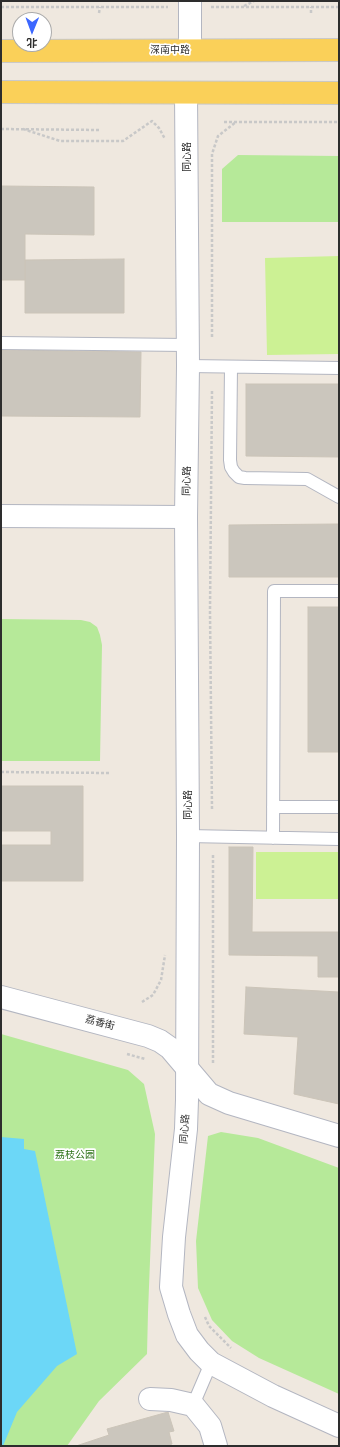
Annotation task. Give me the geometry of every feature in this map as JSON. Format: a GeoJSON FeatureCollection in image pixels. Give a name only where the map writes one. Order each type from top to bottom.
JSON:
{"type":"FeatureCollection","features":[{"type":"Feature","properties":{"kind":"main road","name":"深南中路"},"geometry":{"type":"LineString","coordinates":[[1,51],[339,50]]}},
{"type":"Feature","properties":{"kind":"main road"},"geometry":{"type":"LineString","coordinates":[[1,92],[339,93]]}},
{"type":"Feature","properties":{"kind":"street"},"geometry":{"type":"LineString","coordinates":[[190,1],[190,50]]}},
{"type":"Feature","properties":{"kind":"street","name":"同心路"},"geometry":{"type":"LineString","coordinates":[[186,93],[188,366],[186,517],[188,836],[187,1069],[186,1129],[174,1237],[172,1287],[178,1314],[187,1335],[199,1351],[211,1363],[273,1396],[339,1426]]}},
{"type":"Feature","properties":{"kind":"street"},"geometry":{"type":"LineString","coordinates":[[1,516],[186,517]]}},
{"type":"Feature","properties":{"kind":"street","name":"荔香街"},"geometry":{"type":"LineString","coordinates":[[1,997],[148,1036],[160,1041],[170,1048],[209,1094],[229,1103],[339,1136]]}},
{"type":"Feature","properties":{"kind":"street"},"geometry":{"type":"LineString","coordinates":[[150,1399],[171,1400],[193,1405],[210,1426],[216,1446]]}},
{"type":"Feature","properties":{"kind":"lane"},"geometry":{"type":"LineString","coordinates":[[1,343],[187,345]]}},
{"type":"Feature","properties":{"kind":"lane"},"geometry":{"type":"LineString","coordinates":[[188,366],[339,368]]}},
{"type":"Feature","properties":{"kind":"lane"},"geometry":{"type":"LineString","coordinates":[[231,367],[230,460],[234,472],[245,478],[307,479],[339,497]]}},
{"type":"Feature","properties":{"kind":"lane"},"geometry":{"type":"LineString","coordinates":[[273,838],[274,591],[339,591]]}},
{"type":"Feature","properties":{"kind":"lane"},"geometry":{"type":"LineString","coordinates":[[274,807],[339,807]]}},
{"type":"Feature","properties":{"kind":"lane"},"geometry":{"type":"LineString","coordinates":[[188,836],[339,839]]}},
{"type":"Feature","properties":{"kind":"lane"},"geometry":{"type":"LineString","coordinates":[[193,1405],[211,1363]]}},
{"type":"Feature","properties":{"kind":"path"},"geometry":{"type":"LineString","coordinates":[[242,7],[254,1]]}},
{"type":"Feature","properties":{"kind":"path"},"geometry":{"type":"LineString","coordinates":[[99,13],[100,7]]}},
{"type":"Feature","properties":{"kind":"path"},"geometry":{"type":"LineString","coordinates":[[311,7],[311,13]]}},
{"type":"Feature","properties":{"kind":"path"},"geometry":{"type":"LineString","coordinates":[[22,129],[60,142],[122,141],[152,121]]}},
{"type":"Feature","properties":{"kind":"path"},"geometry":{"type":"LineString","coordinates":[[224,122],[339,122]]}},
{"type":"Feature","properties":{"kind":"path"},"geometry":{"type":"LineString","coordinates":[[212,337],[212,154],[218,136],[236,122]]}},
{"type":"Feature","properties":{"kind":"path"},"geometry":{"type":"LineString","coordinates":[[1,129],[99,130]]}},
{"type":"Feature","properties":{"kind":"path"},"geometry":{"type":"LineString","coordinates":[[212,390],[210,611],[212,809]]}},
{"type":"Feature","properties":{"kind":"path"},"geometry":{"type":"LineString","coordinates":[[1,772],[109,773]]}},
{"type":"Feature","properties":{"kind":"path"},"geometry":{"type":"LineString","coordinates":[[213,855],[213,1069]]}},
{"type":"Feature","properties":{"kind":"path"},"geometry":{"type":"LineString","coordinates":[[124,1053],[149,1060]]}},
{"type":"Feature","properties":{"kind":"path"},"geometry":{"type":"LineString","coordinates":[[203,1314],[209,1326],[232,1350]]}},
{"type":"Feature","properties":{"kind":"green space"},"geometry":{"type":"Polygon","coordinates":[[[238,155],[339,156],[339,222],[222,222],[222,169],[238,155]]]}},
{"type":"Feature","properties":{"kind":"green space"},"geometry":{"type":"Polygon","coordinates":[[[339,256],[339,354],[267,355],[265,258],[339,256]]]}},
{"type":"Feature","properties":{"kind":"green space"},"geometry":{"type":"Polygon","coordinates":[[[1,619],[81,620],[90,622],[97,627],[102,645],[100,761],[1,761],[1,619]]]}},
{"type":"Feature","properties":{"kind":"green space"},"geometry":{"type":"Polygon","coordinates":[[[256,852],[339,852],[339,899],[256,899],[256,852]]]}},
{"type":"Feature","properties":{"kind":"green space","name":"荔枝公园"},"geometry":{"type":"Polygon","coordinates":[[[1,1034],[128,1070],[144,1084],[155,1134],[147,1354],[99,1401],[67,1446],[1,1446],[1,1034]]]}},
{"type":"Feature","properties":{"kind":"green space"},"geometry":{"type":"Polygon","coordinates":[[[221,1132],[258,1138],[339,1168],[339,1394],[259,1358],[232,1341],[212,1320],[198,1288],[196,1241],[208,1136],[221,1132]]]}},
{"type":"Feature","properties":{"kind":"water"},"geometry":{"type":"Polygon","coordinates":[[[1,1137],[24,1139],[24,1149],[35,1151],[77,1354],[57,1366],[17,1412],[3,1446],[1,1446],[1,1137]]]}},
{"type":"Feature","properties":{"kind":"building"},"geometry":{"type":"Polygon","coordinates":[[[1,186],[94,187],[94,235],[25,234],[25,280],[1,280],[1,186]]]}},
{"type":"Feature","properties":{"kind":"building"},"geometry":{"type":"Polygon","coordinates":[[[124,259],[124,313],[25,313],[25,260],[124,259]]]}},
{"type":"Feature","properties":{"kind":"building"},"geometry":{"type":"Polygon","coordinates":[[[1,350],[141,352],[140,417],[1,416],[1,350]]]}},
{"type":"Feature","properties":{"kind":"building"},"geometry":{"type":"Polygon","coordinates":[[[246,384],[339,384],[339,457],[246,456],[246,384]]]}},
{"type":"Feature","properties":{"kind":"building"},"geometry":{"type":"Polygon","coordinates":[[[339,524],[339,577],[229,577],[229,525],[339,524]]]}},
{"type":"Feature","properties":{"kind":"building"},"geometry":{"type":"Polygon","coordinates":[[[308,607],[339,607],[339,752],[308,752],[308,607]]]}},
{"type":"Feature","properties":{"kind":"building"},"geometry":{"type":"Polygon","coordinates":[[[1,786],[83,786],[83,881],[1,881],[1,845],[51,845],[51,831],[1,831],[1,786]]]}},
{"type":"Feature","properties":{"kind":"building"},"geometry":{"type":"Polygon","coordinates":[[[229,847],[253,847],[252,932],[339,932],[339,977],[318,977],[318,956],[229,955],[229,847]]]}},
{"type":"Feature","properties":{"kind":"building"},"geometry":{"type":"Polygon","coordinates":[[[246,987],[339,992],[339,1104],[294,1094],[298,1037],[244,1034],[246,987]]]}},
{"type":"Feature","properties":{"kind":"building"},"geometry":{"type":"Polygon","coordinates":[[[168,1412],[174,1431],[169,1432],[172,1444],[167,1446],[76,1446],[109,1435],[107,1429],[168,1412]]]}}]}
